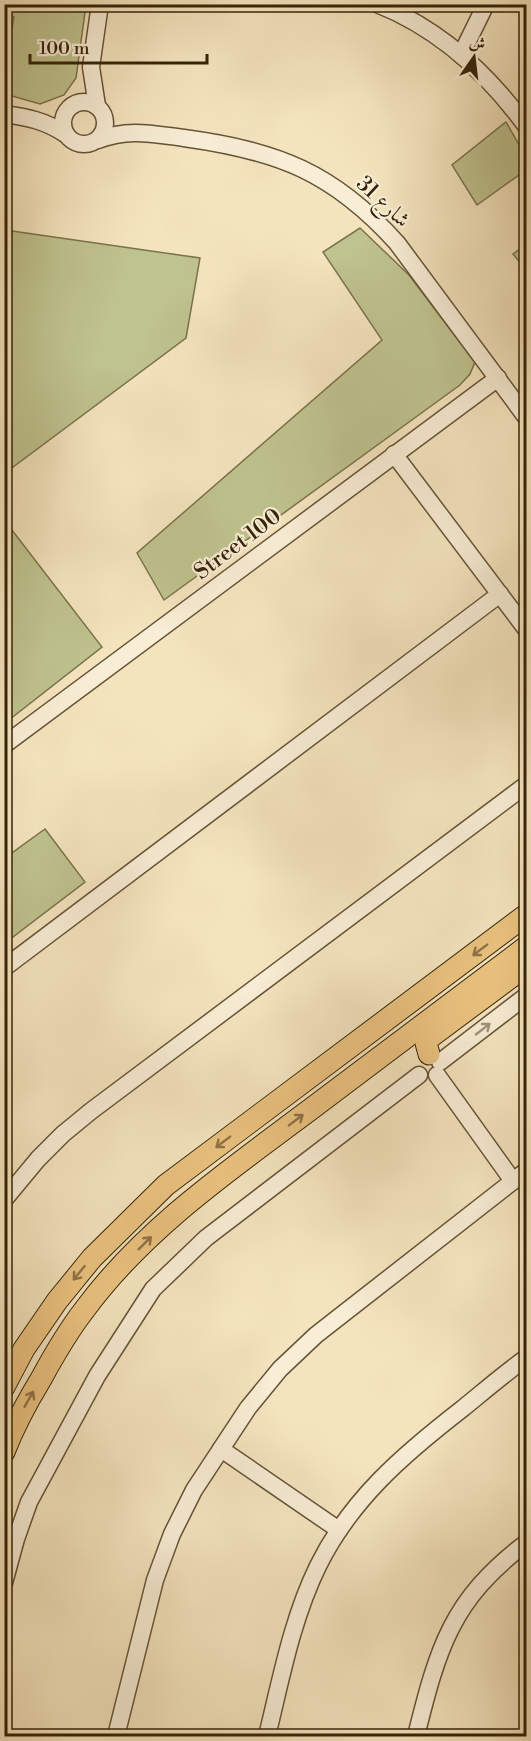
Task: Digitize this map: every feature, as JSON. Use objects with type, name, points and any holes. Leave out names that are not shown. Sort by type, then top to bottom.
[{"type":"main road","points":[[4,1387],[24,1349],[57,1300],[92,1258],[166,1185],[526,915]]},
{"type":"main road","points":[[4,1452],[26,1404],[54,1354],[85,1309],[118,1270],[155,1233],[244,1160],[526,947]]},
{"type":"main road","points":[[435,1064],[426,1043],[429,1038],[526,966]]},
{"type":"street","points":[[4,114],[46,123],[75,143],[82,144],[98,140],[105,125],[92,80],[91,67],[100,4]]},
{"type":"street","points":[[377,4],[416,24],[461,55],[510,104],[526,126]]},
{"type":"street","points":[[461,55],[486,4]]},
{"type":"street","points":[[65,134],[62,120],[91,67]]},
{"type":"street","points":[[25,117],[72,105],[90,103],[100,109]]},
{"type":"street","name":"شارع 31","points":[[100,109],[118,123],[136,131],[208,141],[282,160],[315,174],[345,193],[373,216],[397,243],[526,417]]},
{"type":"street","name":"شارع 31","points":[[98,140],[136,131]]},
{"type":"street","name":"Street 100","points":[[4,745],[498,378]]},
{"type":"street","points":[[394,454],[526,629]]},
{"type":"street","points":[[4,968],[500,594]]},
{"type":"street","points":[[4,1200],[38,1159],[91,1111],[526,785]]},
{"type":"street","points":[[435,1064],[526,996]]},
{"type":"street","points":[[4,1583],[29,1502],[97,1376],[153,1289],[206,1238],[419,1075],[417,1061],[424,1055],[435,1064],[520,1176],[316,1335],[280,1370],[248,1408],[189,1499],[172,1534],[154,1580],[116,1737]]},
{"type":"street","points":[[267,1737],[301,1605],[318,1565],[339,1530],[366,1494],[394,1464],[526,1358]]},
{"type":"street","points":[[221,1449],[339,1530]]},
{"type":"street","points":[[416,1737],[438,1656],[452,1623],[471,1594],[495,1568],[526,1543]]},
{"type":"green space","points":[[5,4],[86,5],[76,78],[64,95],[40,104],[5,94],[5,63],[14,17],[5,14]]},
{"type":"green space","points":[[506,122],[526,157],[526,170],[477,205],[452,165]]},
{"type":"green space","points":[[360,228],[409,275],[475,362],[470,374],[460,385],[164,600],[137,553],[382,340],[323,252]]},
{"type":"green space","points":[[5,230],[200,258],[186,338],[5,473]]},
{"type":"green space","points":[[526,244],[526,270],[513,254]]},
{"type":"green space","points":[[5,521],[102,647],[5,723]]},
{"type":"green space","points":[[45,829],[85,882],[5,943],[5,858]]}]
